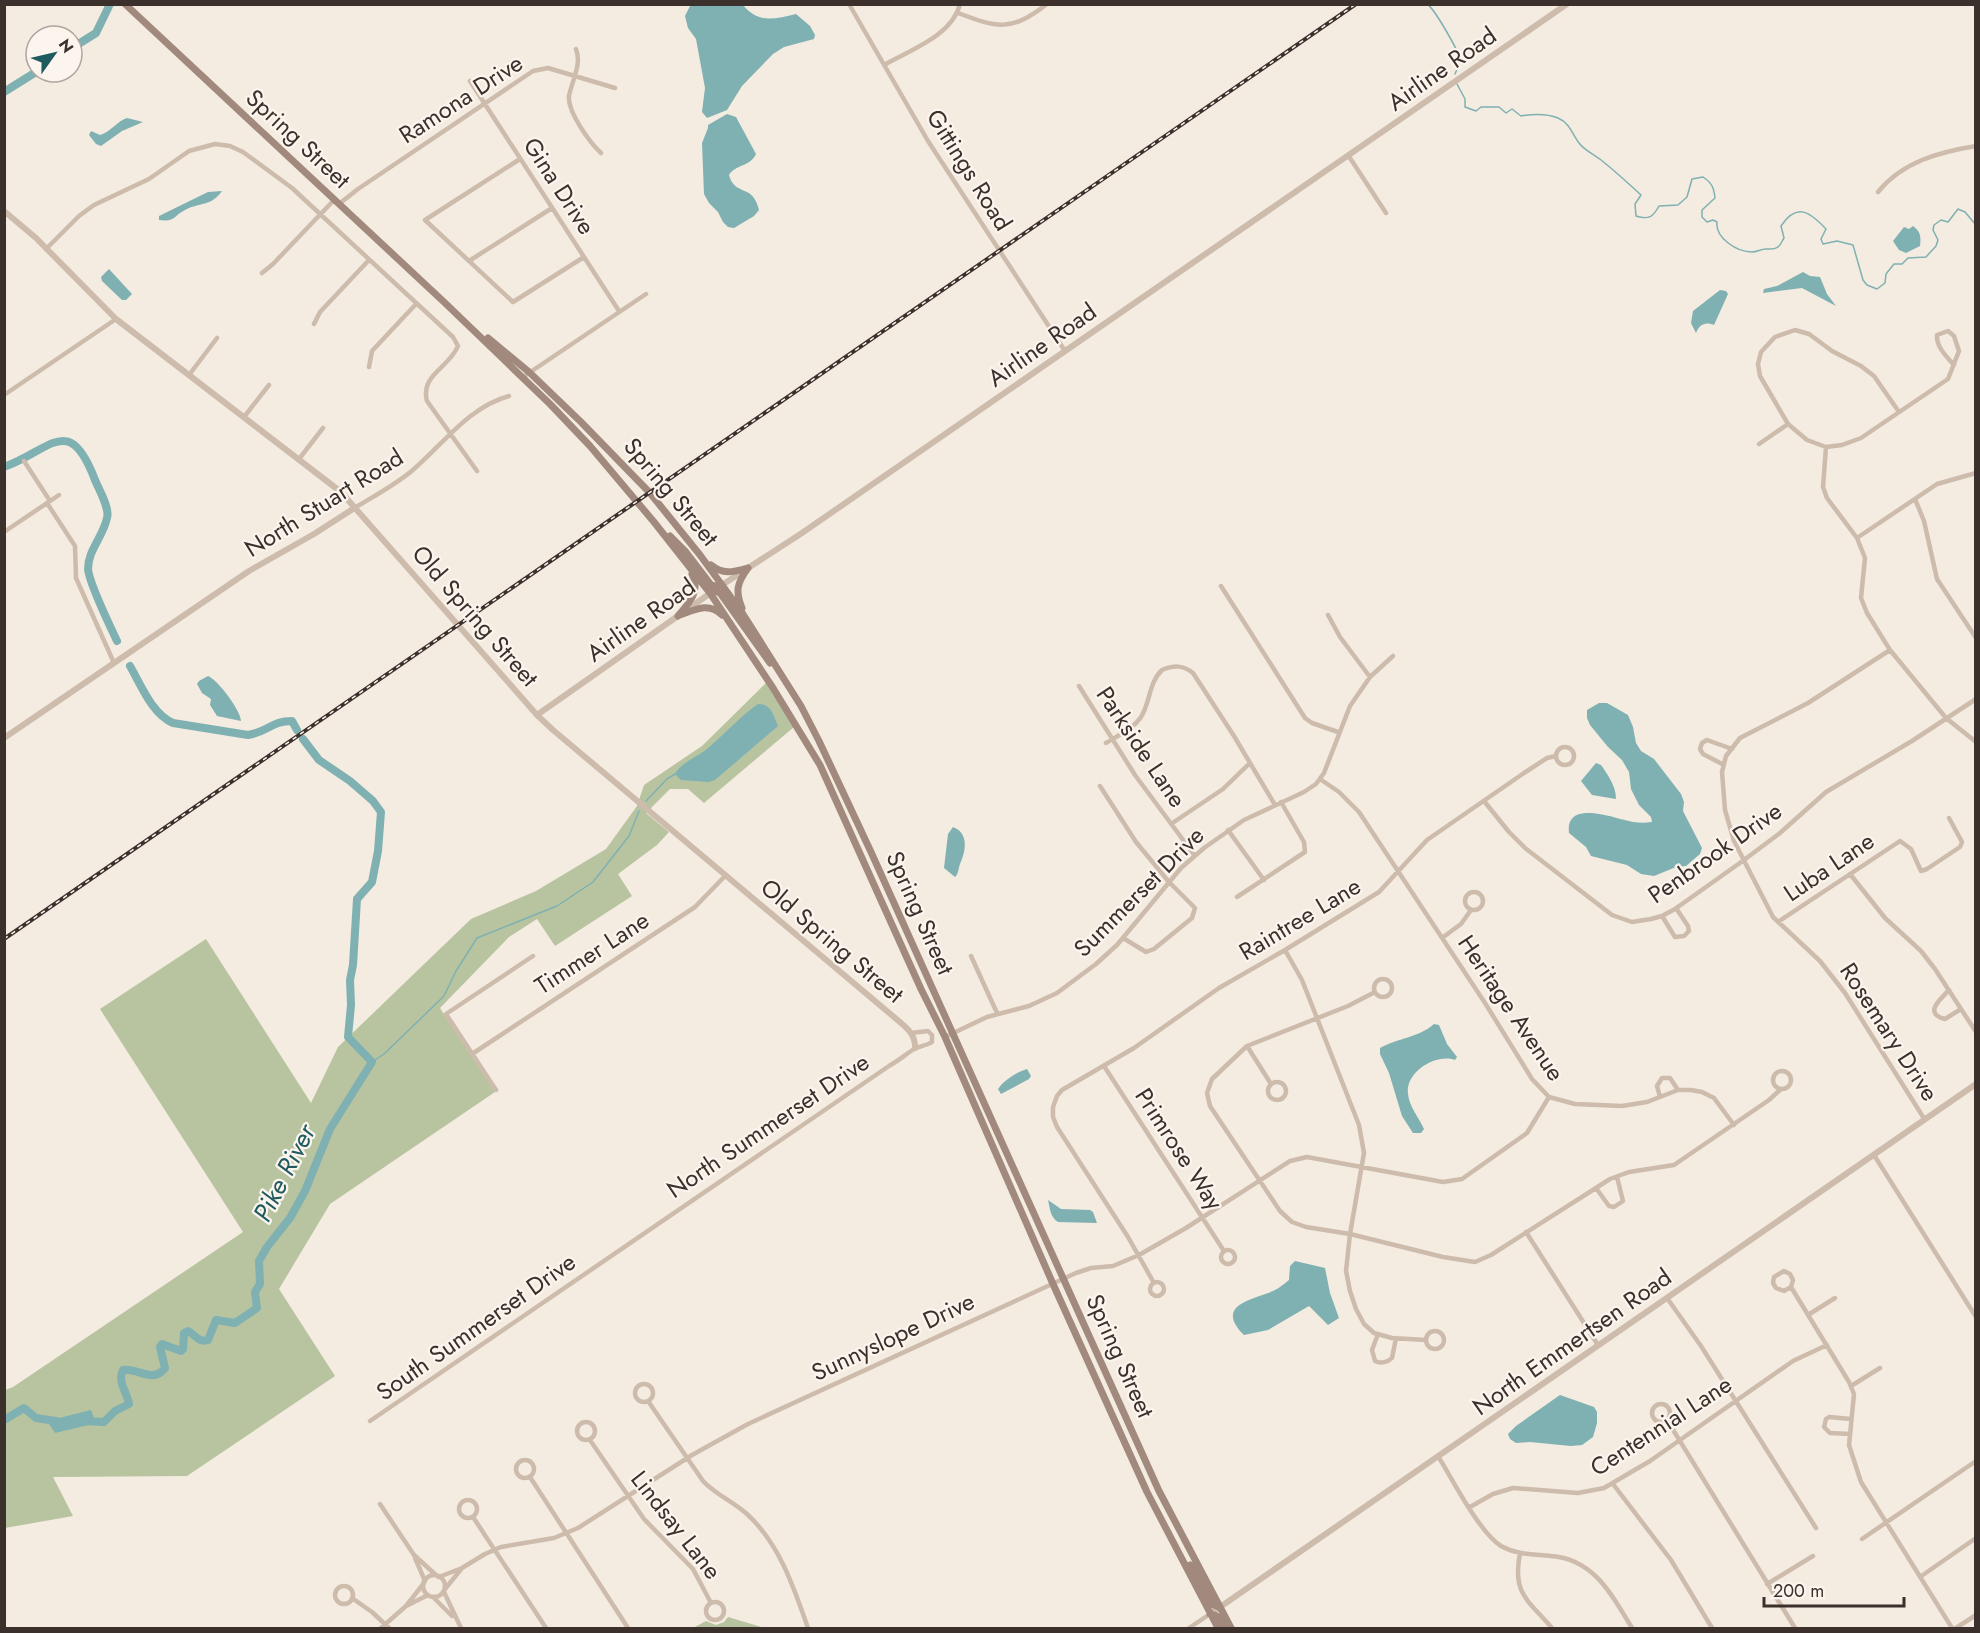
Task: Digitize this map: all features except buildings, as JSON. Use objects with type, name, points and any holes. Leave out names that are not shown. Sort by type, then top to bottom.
[{"type":"main road","name":"Spring Street","points":[[125,4],[444,302],[632,473],[703,559],[749,624],[790,688],[837,778],[1135,1438],[1192,1557],[1231,1629]]},
{"type":"main road","name":"Spring Street","points":[[526,375],[683,557],[729,621],[820,765],[921,989],[945,1036],[1147,1492],[1218,1629]]},
{"type":"main road","points":[[654,522],[679,544],[711,585],[722,585]]},
{"type":"main road","points":[[678,616],[696,590],[696,580],[683,557]]},
{"type":"main road","points":[[703,559],[722,572],[748,568]]},
{"type":"main road","points":[[748,568],[736,589],[749,624]]},
{"type":"main road","points":[[710,593],[715,591],[720,593],[790,688]]},
{"type":"main road","points":[[678,616],[709,607],[729,621]]},
{"type":"main road","points":[[1083,1351],[1095,1346]]},
{"type":"main road","points":[[1125,1442],[1135,1438]]},
{"type":"main road","points":[[1184,1562],[1192,1557]]},
{"type":"main road","points":[[1184,1562],[1190,1565],[1211,1604],[1220,1607]]},
{"type":"main road","points":[[1210,1614],[1216,1615],[1226,1629]]},
{"type":"street","name":"Gittings Road","points":[[849,4],[928,141],[1065,351]]},
{"type":"street","points":[[884,65],[944,31],[958,13],[960,4]]},
{"type":"street","points":[[958,13],[992,25],[1005,26],[1019,22],[1047,4]]},
{"type":"street","name":"Airline Road","points":[[537,715],[710,593],[1567,4]]},
{"type":"street","points":[[576,49],[580,58],[569,94],[569,105],[595,148],[601,153]]},
{"type":"street","name":"Ramona Drive","points":[[262,273],[320,214],[336,202],[529,73],[548,68],[615,88]]},
{"type":"street","name":"Gina Drive","points":[[470,81],[619,311]]},
{"type":"street","points":[[46,249],[79,216],[94,205],[149,178],[189,151],[215,144],[231,146],[243,152],[292,188],[453,337],[458,346],[455,354],[426,384],[425,392],[427,400],[477,471]]},
{"type":"street","points":[[1878,192],[1898,173],[1917,162],[1941,152],[1976,146]]},
{"type":"street","points":[[1348,155],[1386,213]]},
{"type":"street","points":[[520,159],[425,220],[513,302],[584,257]]},
{"type":"street","points":[[469,261],[552,208]]},
{"type":"street","name":"Old Spring Street","points":[[4,211],[116,319],[341,492],[537,715],[911,1033],[916,1040],[915,1048]]},
{"type":"street","points":[[314,324],[320,312],[369,260]]},
{"type":"street","points":[[526,375],[646,294]]},
{"type":"street","points":[[369,367],[372,351],[417,304]]},
{"type":"street","points":[[4,395],[116,319]]},
{"type":"street","points":[[1899,412],[1874,376],[1809,334],[1795,330],[1775,337],[1761,352],[1758,364],[1760,376],[1788,424],[1807,440],[1826,447],[1842,445],[1861,438],[1948,379],[1954,365],[1959,351],[1954,336],[1948,332],[1937,335],[1940,348],[1954,365]]},
{"type":"street","points":[[189,375],[217,338]]},
{"type":"street","points":[[244,417],[269,385]]},
{"type":"street","name":"North Stuart Road","points":[[4,738],[249,571],[314,534],[412,470],[451,433],[488,404],[509,396]]},
{"type":"street","points":[[1759,444],[1788,424]]},
{"type":"street","points":[[299,459],[323,428]]},
{"type":"street","points":[[1826,447],[1823,487],[1827,498],[1857,538],[1865,558],[1861,598],[1867,613],[1890,650],[1946,718],[1976,742]]},
{"type":"street","points":[[24,461],[75,546],[76,578],[114,663]]},
{"type":"street","points":[[1857,538],[1937,484],[1976,473]]},
{"type":"street","points":[[4,532],[59,495]]},
{"type":"street","points":[[1915,499],[1924,521],[1937,579],[1976,638]]},
{"type":"street","points":[[1221,586],[1305,718],[1311,723],[1338,732]]},
{"type":"street","points":[[1328,615],[1340,637],[1370,677]]},
{"type":"street","name":"Rosemary Drive","points":[[1890,650],[1794,710],[1740,738],[1726,756],[1722,771],[1725,810],[1734,841],[1760,893],[1778,922],[1820,961],[1845,993],[1925,1120]]},
{"type":"street","points":[[1320,779],[1350,706],[1370,677],[1393,656]]},
{"type":"street","points":[[1106,743],[1134,725],[1141,717],[1157,674],[1167,668],[1179,666],[1193,673],[1275,805]]},
{"type":"street","name":"Parkside Lane","points":[[1079,686],[1112,740],[1195,856]]},
{"type":"street","name":"Penbrook Drive","points":[[1484,801],[1525,848],[1612,915],[1632,922],[1662,916],[1780,833],[1826,792],[1912,741],[1976,699]]},
{"type":"street","points":[[1724,765],[1703,754],[1700,749],[1702,743],[1707,740],[1732,749]]},
{"type":"street","points":[[1565,746],[1573,750],[1575,756],[1567,765],[1558,762],[1556,756],[1557,750],[1565,746]]},
{"type":"street","name":"Raintree Lane","points":[[1139,1255],[1057,1127],[1053,1117],[1054,1102],[1062,1090],[1134,1048],[1219,988],[1286,950],[1379,892],[1427,840],[1547,758],[1556,756]]},
{"type":"street","points":[[1171,824],[1223,789],[1250,763]]},
{"type":"street","name":"Summerset Drive","points":[[945,1036],[997,1013],[1029,1006],[1057,993],[1107,955],[1169,882],[1195,856],[1228,830],[1304,792],[1320,779]]},
{"type":"street","name":"Heritage Avenue","points":[[1320,779],[1344,796],[1359,812],[1532,1079],[1549,1097],[1575,1104],[1622,1106],[1678,1090]]},
{"type":"street","points":[[1100,786],[1136,842],[1169,882],[1195,908],[1194,914],[1154,949],[1146,952],[1123,938]]},
{"type":"street","points":[[1237,897],[1305,852],[1304,842],[1281,802]]},
{"type":"street","name":"Luba Lane","points":[[1778,922],[1900,841],[1911,849],[1921,871],[1927,869],[1960,847],[1962,842],[1949,818]]},
{"type":"street","points":[[1228,830],[1263,880]]},
{"type":"street","points":[[1850,874],[1885,918],[1921,951],[1976,1032]]},
{"type":"street","name":"Timmer Lane","points":[[472,1054],[695,907],[725,876]]},
{"type":"street","points":[[1477,892],[1483,898],[1484,904],[1478,910],[1471,910],[1466,906],[1466,897],[1470,893],[1477,892]]},
{"type":"street","points":[[1662,916],[1675,937],[1681,938],[1689,931],[1676,908]]},
{"type":"street","points":[[1442,938],[1461,924],[1471,910]]},
{"type":"street","points":[[1286,950],[1302,980],[1359,1125],[1364,1153],[1346,1271],[1356,1309],[1364,1324],[1374,1333],[1396,1338],[1426,1340]]},
{"type":"street","points":[[496,1090],[446,1014],[533,956]]},
{"type":"street","points":[[971,956],[997,1013]]},
{"type":"street","points":[[1384,979],[1392,984],[1393,990],[1388,997],[1379,996],[1375,992],[1374,986],[1378,980],[1384,979]]},
{"type":"street","points":[[1949,990],[1936,1000],[1935,1013],[1945,1019],[1961,1009]]},
{"type":"street","points":[[1375,992],[1247,1046],[1214,1076],[1207,1089],[1210,1106],[1280,1211],[1292,1222],[1306,1227],[1350,1233],[1443,1257],[1475,1262],[1491,1255],[1617,1177],[1629,1172],[1674,1165],[1769,1100],[1780,1089],[1789,1088],[1792,1083],[1791,1077],[1785,1071],[1776,1074],[1773,1080],[1775,1086],[1780,1089]]},
{"type":"street","name":"North Summerset Drive","points":[[602,1262],[908,1055],[915,1048],[932,1042],[932,1035],[928,1031],[911,1033]]},
{"type":"street","points":[[1247,1046],[1271,1084]]},
{"type":"street","name":"Primrose Way","points":[[1104,1066],[1224,1251]]},
{"type":"street","points":[[1660,1097],[1657,1086],[1662,1078],[1670,1078],[1678,1090],[1702,1092],[1714,1098],[1734,1125]]},
{"type":"street","points":[[1279,1082],[1284,1086],[1286,1091],[1282,1099],[1276,1101],[1268,1096],[1267,1089],[1271,1084],[1279,1082]]},
{"type":"street","name":"North Emmertsen Road","points":[[1190,1629],[1976,1084]]},
{"type":"street","points":[[1362,1166],[1443,1182],[1462,1179],[1527,1133],[1549,1097]]},
{"type":"street","points":[[1874,1155],[1976,1317]]},
{"type":"street","name":"Sunnyslope Drive","points":[[462,1568],[494,1549],[567,1534],[686,1459],[748,1424],[1053,1284],[1091,1268],[1123,1263],[1202,1218],[1285,1164],[1302,1157],[1362,1166]]},
{"type":"street","points":[[1596,1188],[1609,1206],[1614,1208],[1618,1206],[1623,1200],[1617,1177]]},
{"type":"street","points":[[1526,1232],[1598,1345]]},
{"type":"street","points":[[1139,1255],[1154,1283]]},
{"type":"street","name":"South Summerset Drive","points":[[370,1421],[602,1262]]},
{"type":"street","points":[[1791,1287],[1784,1291],[1776,1288],[1773,1283],[1774,1277],[1778,1273],[1788,1272],[1793,1280],[1791,1287],[1854,1394],[1849,1445],[1861,1482],[1954,1629],[1976,1615]]},
{"type":"street","points":[[1667,1298],[1701,1346],[1816,1528]]},
{"type":"street","points":[[1808,1315],[1835,1298]]},
{"type":"street","points":[[1435,1330],[1441,1332],[1445,1340],[1437,1349],[1430,1348],[1426,1340],[1428,1334],[1435,1330]]},
{"type":"street","points":[[1378,1334],[1372,1350],[1378,1362],[1387,1362],[1392,1358],[1396,1338]]},
{"type":"street","name":"Centennial Lane","points":[[1470,1507],[1493,1494],[1513,1488],[1583,1493],[1613,1484],[1793,1361],[1827,1345]]},
{"type":"street","points":[[1851,1386],[1880,1368]]},
{"type":"street","points":[[640,1384],[646,1384],[651,1388],[653,1394],[648,1401],[639,1401],[635,1397],[634,1391],[640,1384]]},
{"type":"street","points":[[648,1401],[686,1459],[710,1488],[747,1514],[762,1532],[789,1575],[808,1629]]},
{"type":"street","points":[[1663,1404],[1668,1407],[1670,1414],[1666,1420],[1659,1422],[1654,1419],[1652,1411],[1655,1406],[1663,1404]]},
{"type":"street","points":[[1850,1434],[1830,1433],[1825,1423],[1829,1417],[1851,1419]]},
{"type":"street","points":[[1666,1420],[1795,1629]]},
{"type":"street","name":"Lindsay Lane","points":[[582,1422],[589,1422],[594,1426],[595,1432],[590,1440],[584,1441],[577,1435],[577,1429],[582,1422]]},
{"type":"street","name":"Lindsay Lane","points":[[590,1440],[651,1528],[693,1569],[711,1603]]},
{"type":"street","points":[[1438,1456],[1493,1540],[1520,1553],[1562,1557],[1586,1567],[1604,1584],[1632,1629]]},
{"type":"street","points":[[522,1460],[531,1462],[535,1467],[530,1478],[524,1479],[517,1473],[516,1467],[522,1460]]},
{"type":"street","points":[[1862,1539],[1976,1461]]},
{"type":"street","points":[[530,1478],[628,1629]]},
{"type":"street","points":[[1613,1484],[1671,1560],[1712,1629]]},
{"type":"street","points":[[468,1500],[476,1504],[478,1509],[473,1517],[467,1519],[462,1516],[459,1510],[462,1502],[468,1500]]},
{"type":"street","points":[[380,1504],[414,1555],[424,1582],[424,1589],[456,1620]]},
{"type":"street","points":[[473,1517],[546,1629]]},
{"type":"street","points":[[1920,1576],[1976,1538]]},
{"type":"street","points":[[1520,1553],[1517,1574],[1521,1590],[1552,1629]]},
{"type":"street","points":[[414,1555],[444,1581],[444,1591],[461,1629]]},
{"type":"street","points":[[1767,1584],[1813,1556]]},
{"type":"street","points":[[381,1629],[406,1605],[428,1577],[462,1568]]},
{"type":"street","points":[[406,1605],[430,1596],[439,1596],[462,1568]]},
{"type":"street","points":[[347,1586],[353,1592],[352,1598],[345,1604],[339,1603],[334,1592],[338,1587],[347,1586]]},
{"type":"street","points":[[352,1598],[385,1623],[389,1629]]},
{"type":"street","name":"Lindsay Lane","points":[[717,1602],[723,1606],[724,1615],[720,1620],[711,1620],[706,1616],[706,1610],[711,1603],[717,1602]]},
{"type":"green space","points":[[766,683],[794,727],[704,803],[688,789],[670,789],[646,813],[669,832],[657,845],[618,874],[632,896],[555,946],[537,919],[509,937],[440,1008],[495,1092],[330,1204],[279,1289],[335,1376],[187,1476],[53,1477],[73,1516],[5,1528],[5,1390],[13,1387],[243,1232],[100,1009],[206,939],[311,1103],[338,1047],[471,919],[536,891],[606,849],[637,806],[644,785],[702,746]]},
{"type":"green space","points":[[728,1617],[765,1628],[693,1628],[706,1621],[716,1625],[724,1622]]},
{"type":"water","points":[[691,4],[743,5],[761,18],[796,14],[810,26],[815,35],[814,39],[784,47],[773,54],[742,86],[727,110],[707,118],[702,112],[705,88],[696,39],[688,28],[685,16]]},
{"type":"water","points":[[727,114],[736,117],[756,154],[750,161],[729,175],[735,186],[753,196],[759,210],[754,216],[734,228],[728,227],[723,222],[704,194],[702,143],[708,125]]},
{"type":"water","points":[[127,118],[143,122],[122,131],[101,146],[96,144],[89,135],[91,131],[100,135],[104,134]]},
{"type":"water","points":[[222,191],[214,200],[181,212],[172,219],[159,220],[159,216],[208,192]]},
{"type":"water","points":[[1913,226],[1920,235],[1920,246],[1906,253],[1899,250],[1893,241],[1904,227],[1909,229]]},
{"type":"water","points":[[109,269],[132,294],[126,300],[122,300],[102,281],[101,277]]},
{"type":"water","points":[[1803,272],[1810,276],[1820,277],[1827,294],[1836,306],[1802,288],[1763,293],[1764,289],[1777,286]]},
{"type":"water","points":[[1720,290],[1728,294],[1714,325],[1703,324],[1696,333],[1691,323],[1693,311]]},
{"type":"water","points":[[208,676],[228,696],[241,721],[217,716],[210,705],[211,699],[202,693],[197,684]]},
{"type":"water","points":[[1599,703],[1607,703],[1628,715],[1636,743],[1641,751],[1654,759],[1681,794],[1684,802],[1683,811],[1702,848],[1700,854],[1686,866],[1676,867],[1654,876],[1641,874],[1627,865],[1591,856],[1586,847],[1569,833],[1570,822],[1575,816],[1583,813],[1635,822],[1652,822],[1651,817],[1639,805],[1631,789],[1629,772],[1622,760],[1590,725],[1587,710]]},
{"type":"water","points":[[758,704],[769,708],[778,726],[715,780],[709,782],[681,780],[675,774],[681,766],[708,748]]},
{"type":"water","points":[[1596,763],[1601,765],[1609,777],[1616,799],[1592,795],[1581,781]]},
{"type":"water","points":[[953,827],[962,833],[965,843],[964,854],[955,877],[944,868],[948,834]]},
{"type":"water","points":[[1434,1024],[1439,1025],[1447,1044],[1457,1057],[1455,1060],[1439,1059],[1431,1062],[1423,1066],[1411,1078],[1408,1086],[1409,1098],[1424,1129],[1421,1133],[1413,1133],[1402,1116],[1389,1073],[1380,1054],[1380,1048],[1415,1035]]},
{"type":"water","points":[[1027,1069],[1031,1076],[1029,1079],[1001,1094],[998,1089],[1004,1082]]},
{"type":"water","points":[[1048,1200],[1061,1209],[1090,1210],[1097,1223],[1058,1222],[1052,1215]]},
{"type":"water","points":[[1295,1261],[1325,1268],[1330,1293],[1339,1318],[1328,1325],[1309,1306],[1268,1330],[1244,1335],[1236,1325],[1233,1317],[1234,1310],[1247,1301],[1275,1290],[1289,1280],[1290,1266]]},
{"type":"water","points":[[1560,1395],[1594,1407],[1597,1412],[1597,1423],[1593,1437],[1582,1445],[1571,1446],[1516,1443],[1510,1439],[1508,1434],[1516,1426]]},
{"type":"water","points":[[91,1410],[95,1421],[93,1424],[55,1433],[47,1421]]},
{"type":"waterway","name":"Pike River","points":[[84,40],[96,33],[110,4]]},
{"type":"waterway","points":[[1427,4],[1451,39],[1461,60],[1455,74]]},
{"type":"waterway","name":"Pike River","points":[[4,92],[24,80]]},
{"type":"waterway","points":[[1457,84],[1465,99],[1465,107],[1476,111],[1481,107],[1499,107],[1506,113],[1512,109],[1521,116],[1545,115],[1562,120],[1581,146],[1606,164],[1641,195],[1635,204],[1636,216],[1644,218],[1653,215],[1659,206],[1678,205],[1687,197],[1692,179],[1703,177],[1712,186],[1715,198],[1702,210],[1702,217],[1707,222],[1713,220],[1717,222],[1717,228],[1723,239],[1734,247],[1752,252],[1776,248],[1784,238],[1781,226],[1793,214],[1804,212],[1826,229],[1821,239],[1823,244],[1837,241],[1853,245],[1863,280],[1867,285],[1877,289],[1885,283],[1886,274],[1894,264],[1902,264],[1908,258],[1926,257],[1936,246],[1938,240],[1933,230],[1934,225],[1941,220],[1948,222],[1958,209],[1965,212],[1976,225]]},
{"type":"waterway","name":"Pike River","points":[[4,467],[46,446],[67,441],[76,447],[86,459],[104,499],[108,514],[90,556],[89,575],[117,641]]},
{"type":"waterway","name":"Pike River","points":[[130,666],[153,706],[173,723],[248,735],[285,721],[292,721],[297,730]]},
{"type":"waterway","name":"Pike River","points":[[84,1421],[104,1422],[115,1411],[129,1404],[121,1379],[123,1370],[151,1375],[160,1373],[165,1368],[160,1347],[162,1344],[181,1351],[184,1333],[188,1331],[199,1340],[208,1340],[216,1320],[235,1323],[257,1308],[255,1292],[260,1284],[259,1261],[290,1218],[305,1191],[330,1129],[372,1062],[348,1037],[351,1005],[350,980],[357,899],[372,882],[378,851],[381,812],[373,801],[350,781],[319,760],[303,739]]},
{"type":"waterway","points":[[646,801],[675,774]]},
{"type":"waterway","points":[[372,1062],[384,1054],[444,996],[456,971],[477,938],[557,906],[593,882],[629,836],[639,811]]},
{"type":"waterway","name":"Pike River","points":[[4,1420],[24,1408],[36,1418],[56,1421]]},
{"type":"railway","points":[[4,939],[1356,4]]}]
